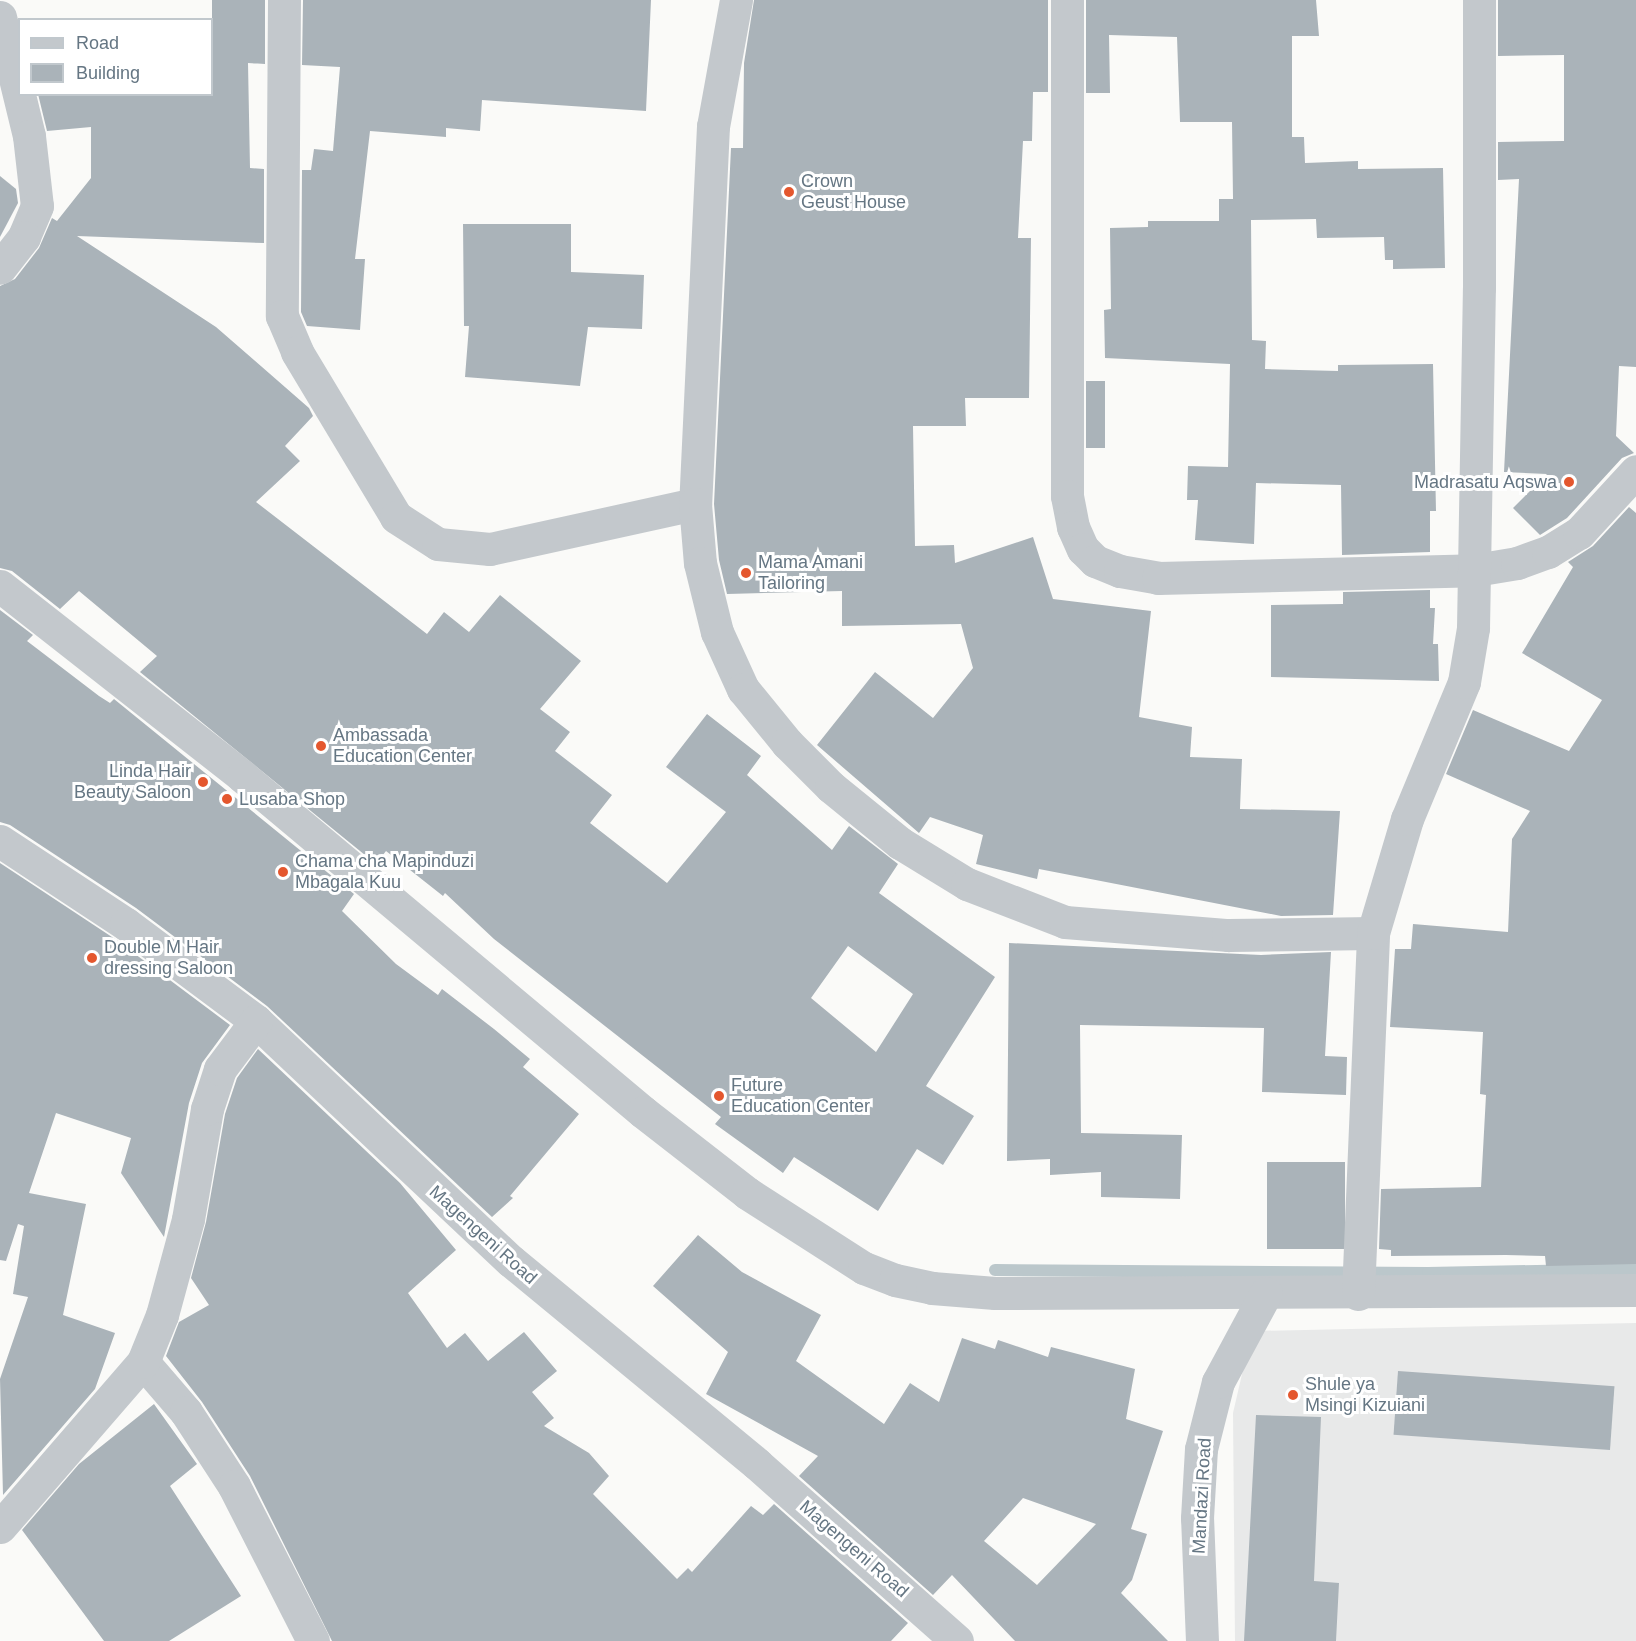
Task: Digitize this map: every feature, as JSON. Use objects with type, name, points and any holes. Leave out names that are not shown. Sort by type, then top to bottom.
[{"type":"street","points":[[284,0],[282,316],[297,352],[396,517],[438,544],[490,549],[695,504]]},
{"type":"street","points":[[736,0],[713,126],[695,504],[700,563],[717,632],[743,689],[787,743],[831,787],[900,843],[967,884],[1065,922],[1228,935],[1373,933]]},
{"type":"street","points":[[1067,0],[1067,496],[1073,526],[1083,549],[1095,561],[1120,571],[1158,578],[1474,570],[1516,563],[1548,552],[1579,533],[1636,471]]},
{"type":"street","points":[[1358,1294],[1373,933],[1407,819],[1464,682],[1473,628],[1479,0]]},
{"type":"street","points":[[0,17],[18,91]]},
{"type":"street","points":[[0,268],[24,237],[37,206],[29,136],[19,96]]},
{"type":"street","points":[[0,586],[242,776],[643,1112],[747,1193],[864,1268],[895,1280],[932,1288],[995,1293],[1358,1294],[1636,1290]]},
{"type":"street","name":"Magengeni Road","points":[[0,841],[126,924],[256,1021],[511,1261],[757,1464],[957,1641]]},
{"type":"street","points":[[0,1527],[143,1362],[162,1315],[188,1220],[207,1109],[220,1070],[256,1021]]},
{"type":"street","name":"Mandazi Road","points":[[1202,1641],[1197,1518],[1201,1449],[1218,1382],[1266,1293]]},
{"type":"street","points":[[143,1362],[186,1412],[234,1486],[313,1641]]},
{"type":"shaded area","points":[[1636,1323],[1636,1641],[1235,1641],[1233,1413],[1252,1331]]},
{"type":"building","points":[[212,0],[265,0],[265,64],[248,63],[250,168],[264,169],[264,243],[77,236],[216,327],[309,408],[313,416],[285,446],[300,461],[256,502],[427,634],[444,612],[469,632],[500,595],[581,661],[540,709],[570,732],[555,751],[612,795],[590,823],[667,883],[726,812],[666,767],[707,714],[761,756],[747,775],[832,850],[849,826],[898,864],[879,893],[995,977],[926,1086],[974,1116],[943,1165],[917,1149],[878,1211],[794,1157],[783,1173],[715,1124],[721,1117],[494,939],[445,893],[443,896],[386,851],[376,864],[140,672],[157,656],[79,591],[60,609],[12,571],[0,568],[0,286],[15,279],[39,248],[52,218],[57,221],[91,178],[91,127],[47,131],[38,96],[213,96]],"holes":[[[848,946],[913,994],[876,1052],[811,998]]]},
{"type":"building","points":[[303,0],[651,0],[646,111],[482,100],[480,131],[446,128],[446,137],[370,131],[355,259],[365,259],[360,330],[307,326],[301,312],[302,170],[311,170],[314,149],[333,151],[340,67],[302,65]]},
{"type":"building","points":[[754,0],[1048,0],[1048,92],[1033,92],[1032,141],[1023,141],[1018,238],[1031,238],[1029,398],[965,398],[966,426],[913,426],[915,546],[954,545],[955,563],[1033,537],[1053,599],[1151,611],[1139,717],[1192,727],[1190,757],[1242,759],[1240,809],[1340,811],[1333,915],[1281,916],[1039,869],[1037,879],[976,864],[983,835],[930,817],[919,833],[817,745],[875,672],[933,718],[973,668],[961,624],[842,626],[842,591],[727,594],[719,560],[714,504],[731,148],[743,148],[744,63]]},
{"type":"building","points":[[1086,0],[1316,0],[1319,36],[1292,36],[1292,137],[1304,137],[1305,163],[1358,161],[1358,169],[1443,168],[1445,268],[1393,269],[1393,260],[1385,260],[1384,237],[1317,238],[1316,219],[1251,220],[1252,340],[1266,341],[1265,369],[1338,371],[1338,365],[1433,364],[1436,511],[1430,511],[1430,552],[1342,555],[1341,485],[1256,483],[1254,544],[1195,540],[1198,500],[1187,500],[1188,466],[1228,467],[1230,364],[1105,358],[1104,310],[1111,309],[1110,228],[1148,227],[1148,221],[1219,221],[1219,199],[1233,199],[1232,122],[1180,122],[1177,37],[1109,35],[1110,93],[1086,93]]},
{"type":"building","points":[[1498,0],[1636,0],[1636,367],[1619,366],[1616,436],[1634,453],[1622,458],[1567,518],[1540,535],[1513,508],[1547,474],[1504,472],[1519,179],[1498,180],[1498,142],[1564,141],[1564,55],[1498,56]]},
{"type":"building","points":[[0,176],[16,189],[18,203],[0,237]]},
{"type":"building","points":[[463,224],[571,224],[571,272],[644,275],[642,329],[588,327],[580,386],[465,377],[469,326],[464,326]]},
{"type":"building","points":[[1086,381],[1105,381],[1105,448],[1086,448]]},
{"type":"building","points":[[1629,507],[1636,513],[1636,1264],[1546,1266],[1545,1256],[1391,1256],[1391,1250],[1379,1249],[1381,1189],[1481,1187],[1486,1095],[1480,1094],[1483,1032],[1390,1027],[1395,949],[1411,949],[1413,924],[1508,932],[1512,839],[1530,811],[1446,774],[1473,710],[1569,751],[1602,700],[1522,653],[1573,567],[1568,562],[1593,546]]},
{"type":"building","points":[[1430,590],[1430,608],[1435,608],[1433,644],[1438,644],[1439,681],[1271,677],[1271,605],[1343,604],[1343,592]]},
{"type":"building","points":[[0,610],[33,635],[27,641],[99,696],[110,703],[114,699],[354,894],[342,911],[396,964],[438,995],[442,989],[494,1029],[530,1059],[523,1067],[579,1114],[510,1196],[513,1198],[492,1217],[267,1006],[136,908],[10,825],[0,822]]},
{"type":"building","points":[[0,863],[115,939],[230,1025],[202,1063],[189,1103],[164,1237],[121,1173],[131,1138],[56,1113],[29,1193],[86,1204],[63,1315],[115,1333],[95,1389],[3,1495],[0,1379],[28,1297],[13,1294],[24,1226],[18,1224],[6,1261],[0,1260]]},
{"type":"building","points":[[1009,943],[1261,955],[1331,952],[1325,1056],[1347,1057],[1346,1095],[1262,1092],[1264,1028],[1080,1025],[1081,1133],[1182,1135],[1180,1199],[1101,1197],[1101,1172],[1050,1175],[1050,1159],[1007,1161]]},
{"type":"building","points":[[258,1049],[400,1183],[456,1250],[408,1293],[447,1348],[465,1333],[488,1361],[524,1332],[557,1371],[532,1392],[554,1418],[544,1426],[589,1453],[609,1476],[593,1494],[677,1579],[688,1568],[692,1572],[751,1506],[763,1515],[774,1504],[908,1623],[891,1641],[332,1641],[250,1476],[202,1402],[166,1356],[179,1322],[209,1305],[191,1278],[206,1222],[225,1114],[237,1078]]},
{"type":"building","points":[[1267,1162],[1345,1162],[1345,1249],[1267,1249]]},
{"type":"building","points":[[698,1235],[742,1272],[821,1315],[796,1361],[884,1424],[910,1383],[939,1402],[962,1338],[995,1349],[998,1340],[1048,1357],[1051,1347],[1135,1369],[1126,1419],[1163,1431],[1131,1529],[1147,1534],[1132,1580],[1121,1593],[1168,1641],[1015,1641],[952,1575],[933,1595],[799,1476],[818,1456],[706,1394],[728,1352],[653,1286]],"holes":[[[1023,1498],[1096,1524],[1037,1585],[984,1541]]]},
{"type":"building","points":[[1398,1371],[1614,1386],[1610,1450],[1394,1435]]},
{"type":"building","points":[[154,1404],[197,1464],[170,1486],[241,1596],[169,1641],[104,1641],[22,1530],[79,1464]]},
{"type":"building","points":[[1256,1415],[1321,1417],[1314,1581],[1339,1583],[1336,1641],[1244,1641]]},
{"type":"waterway","points":[[995,1270],[1428,1273],[1636,1269]]},
{"type":"place","name":"Crown Geust House","points":[[789,192]]},
{"type":"place","name":"Madrasatu Aqswa","points":[[1569,482]]},
{"type":"place","name":"Mama Amani Tailoring","points":[[746,573]]},
{"type":"place","name":"Ambassada Education Center","points":[[321,746]]},
{"type":"place","name":"Linda Hair Beauty Saloon","points":[[203,782]]},
{"type":"place","name":"Lusaba Shop","points":[[227,799]]},
{"type":"place","name":"Chama cha Mapinduzi Mbagala Kuu","points":[[283,872]]},
{"type":"place","name":"Double M Hair dressing Saloon","points":[[92,958]]},
{"type":"place","name":"Future Education Center","points":[[719,1096]]},
{"type":"place","name":"Shule ya Msingi Kizuiani","points":[[1293,1395]]}]
